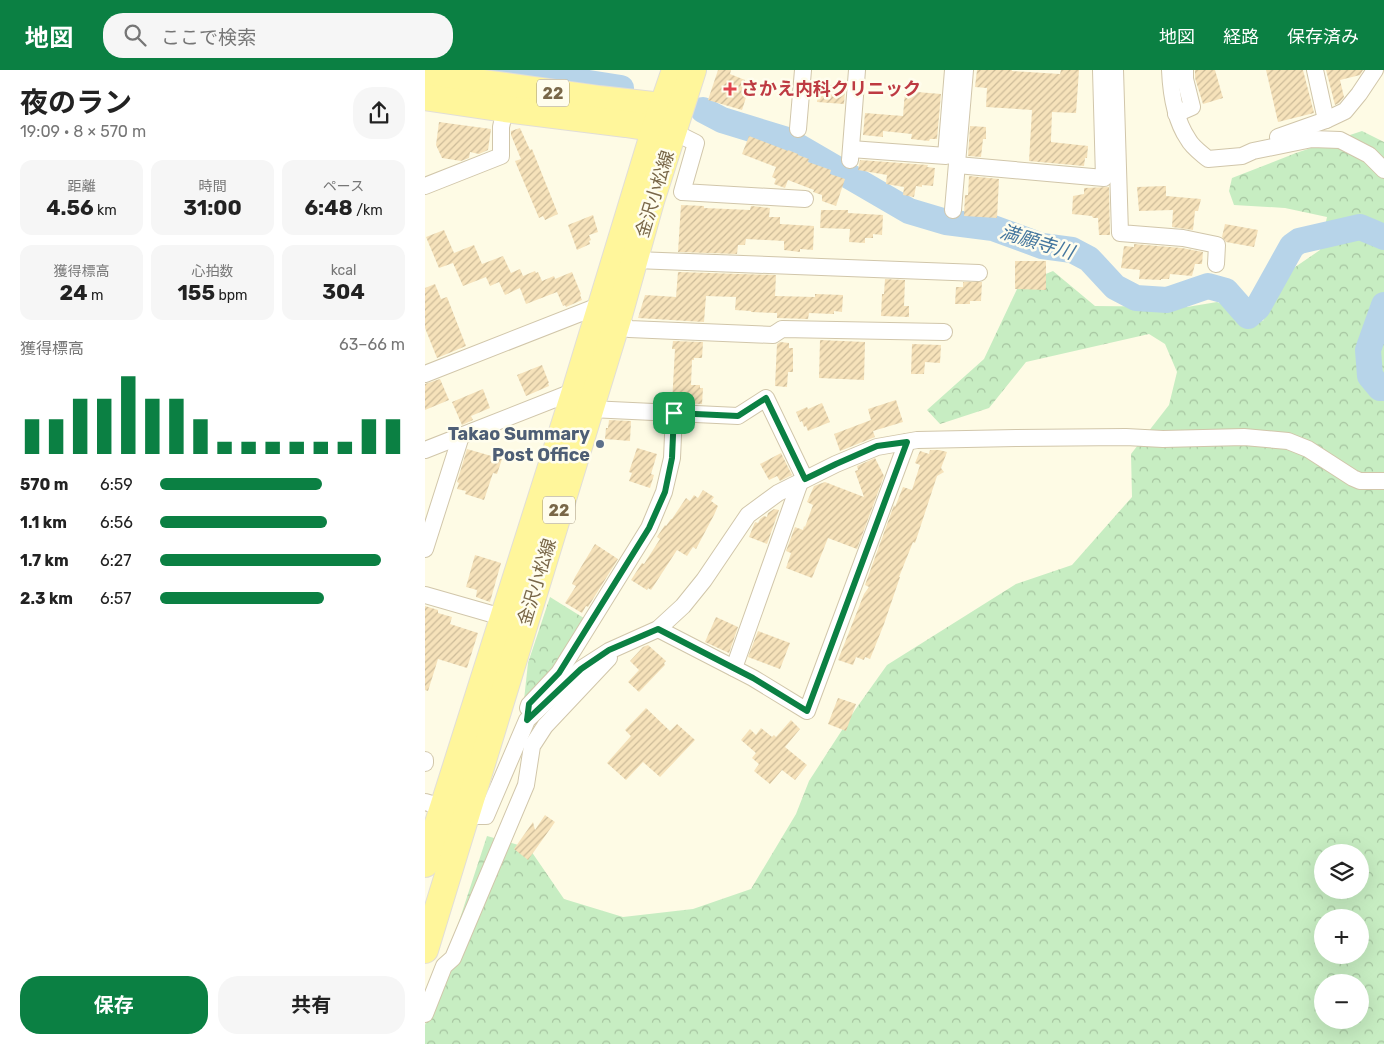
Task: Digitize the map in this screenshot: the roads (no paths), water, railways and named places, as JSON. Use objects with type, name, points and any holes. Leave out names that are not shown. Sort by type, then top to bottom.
[{"type":"main road","name":"金沢小松線","points":[[609,312],[635,260],[651,201],[668,118],[675,70]]},
{"type":"main road","name":"金沢小松線","points":[[425,864],[583,400],[609,312],[617,257],[668,118],[693,70]]},
{"type":"main road","name":"22","points":[[425,75],[599,99],[668,118]]},
{"type":"main road","name":"22","points":[[425,97],[505,109],[668,118]]},
{"type":"main road","name":"金沢小松線","points":[[425,950],[444,808],[502,617],[583,400]]},
{"type":"street","points":[[799,129],[803,70]]},
{"type":"street","points":[[857,70],[851,154],[946,156],[953,70]]},
{"type":"street","points":[[953,210],[965,70]]},
{"type":"street","points":[[957,165],[1104,178],[1101,70]]},
{"type":"street","points":[[1115,70],[1120,233],[1183,238],[1217,245],[1216,264]]},
{"type":"street","points":[[1170,70],[1176,114],[1188,140],[1208,159],[1242,156],[1253,151],[1312,139],[1340,140],[1369,154],[1384,170]]},
{"type":"street","points":[[1176,114],[1192,107],[1185,79],[1185,70]]},
{"type":"street","points":[[1315,70],[1326,120]]},
{"type":"street","points":[[1263,149],[1270,140],[1326,120],[1345,111],[1375,70]]},
{"type":"street","points":[[425,186],[501,156],[501,127],[505,109]]},
{"type":"street","points":[[668,118],[696,143],[682,192],[805,199]]},
{"type":"street","points":[[635,260],[979,273]]},
{"type":"street","points":[[425,374],[609,312],[629,329],[773,335],[782,329],[944,332]]},
{"type":"street","points":[[425,450],[461,436],[583,400],[674,413],[738,416],[766,398],[803,480],[734,668]]},
{"type":"street","points":[[444,808],[486,816],[527,720],[529,704],[559,673],[649,528],[665,492],[672,458],[674,413]]},
{"type":"street","points":[[425,549],[461,436]]},
{"type":"street","points":[[527,720],[581,669],[609,650],[658,629],[683,606],[704,580],[748,515],[778,492],[877,446],[907,442],[1016,438],[1127,437],[1163,439],[1243,437],[1288,441],[1308,449],[1360,481],[1384,481]]},
{"type":"street","points":[[658,629],[753,678],[807,711],[907,442]]},
{"type":"street","points":[[425,595],[502,617]]},
{"type":"street","points":[[425,1014],[444,966],[453,958],[526,785],[532,746],[545,726],[621,646]]},
{"type":"waterway","name":"満願寺川","points":[[504,70],[621,88]]},
{"type":"waterway","name":"満願寺川","points":[[703,110],[722,120],[787,140],[909,211],[946,222],[993,228],[1042,246],[1072,250],[1089,259],[1115,287],[1136,298],[1167,300],[1208,286],[1226,291],[1248,316],[1258,307],[1292,246],[1299,241],[1360,227],[1384,237]]},
{"type":"waterway","name":"満願寺川","points":[[1384,305],[1368,350],[1370,376],[1380,388],[1384,388]]},
{"type":"place","name":"さかえ内科クリニック","points":[[730,89]]},
{"type":"place","name":"Takao Summary Post Office","points":[[600,444]]}]
